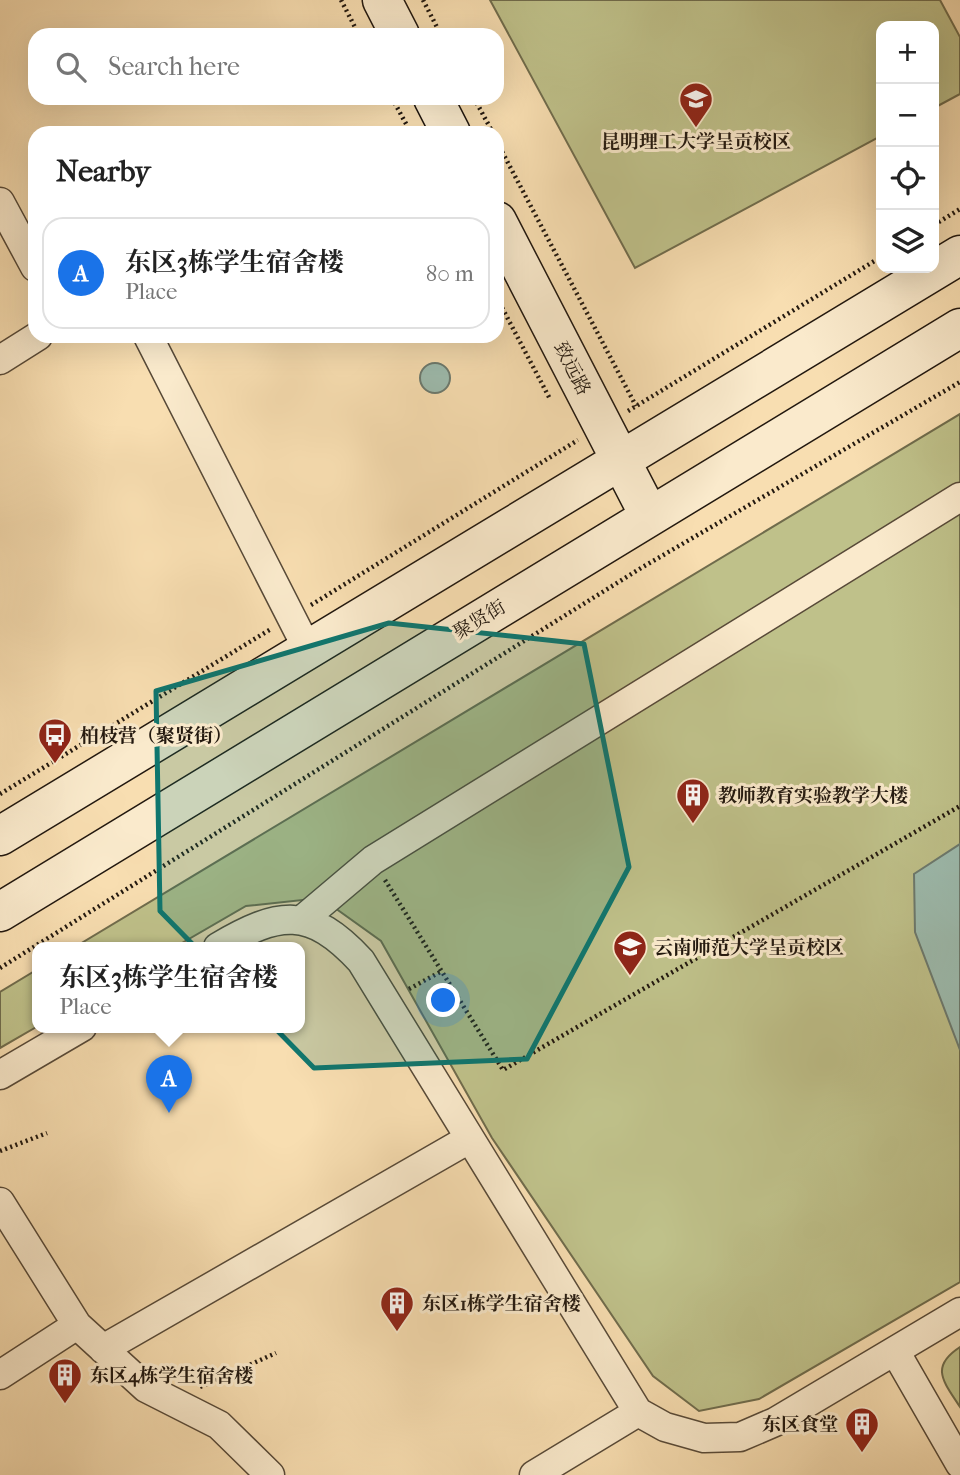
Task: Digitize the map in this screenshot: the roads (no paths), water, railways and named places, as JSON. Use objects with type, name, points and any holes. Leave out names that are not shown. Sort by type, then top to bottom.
[{"type":"main road","points":[[382,0],[396,28]]},
{"type":"main road","points":[[437,105],[447,126]]},
{"type":"main road","name":"致远路","points":[[504,234],[649,515]]},
{"type":"main road","points":[[0,836],[300,633],[621,459],[645,423],[960,255]]},
{"type":"main road","name":"聚贤街","points":[[0,912],[960,328]]},
{"type":"street","points":[[0,202],[28,254]]},
{"type":"street","points":[[0,360],[28,342]]},
{"type":"street","points":[[152,343],[300,633]]},
{"type":"street","points":[[302,920],[373,860],[960,497]]},
{"type":"street","points":[[228,942],[272,919],[302,920],[338,936],[361,961],[638,1412],[665,1427],[704,1438],[740,1437],[775,1422],[960,1312]]},
{"type":"street","points":[[0,1075],[72,1033]]},
{"type":"street","points":[[103,1349],[469,1139]]},
{"type":"street","points":[[0,1202],[76,1325],[146,1388],[219,1425],[270,1475]]},
{"type":"street","points":[[0,1375],[76,1325]]},
{"type":"street","points":[[895,1350],[960,1464]]},
{"type":"street","points":[[534,1475],[638,1412]]},
{"type":"place","name":"昆明理工大学呈贡校区","points":[[696,129]]},
{"type":"place","name":"柏枝营（聚贤街）","points":[[55,765]]},
{"type":"place","name":"教师教育实验教学大楼","points":[[693,825]]},
{"type":"place","name":"云南师范大学呈贡校区","points":[[630,977]]},
{"type":"place","name":"东区3栋学生宿舍楼","points":[[169,1113]]},
{"type":"place","name":"东区1栋学生宿舍楼","points":[[397,1333]]},
{"type":"place","name":"东区4栋学生宿舍楼","points":[[65,1405]]},
{"type":"place","name":"东区食堂","points":[[862,1454]]}]
